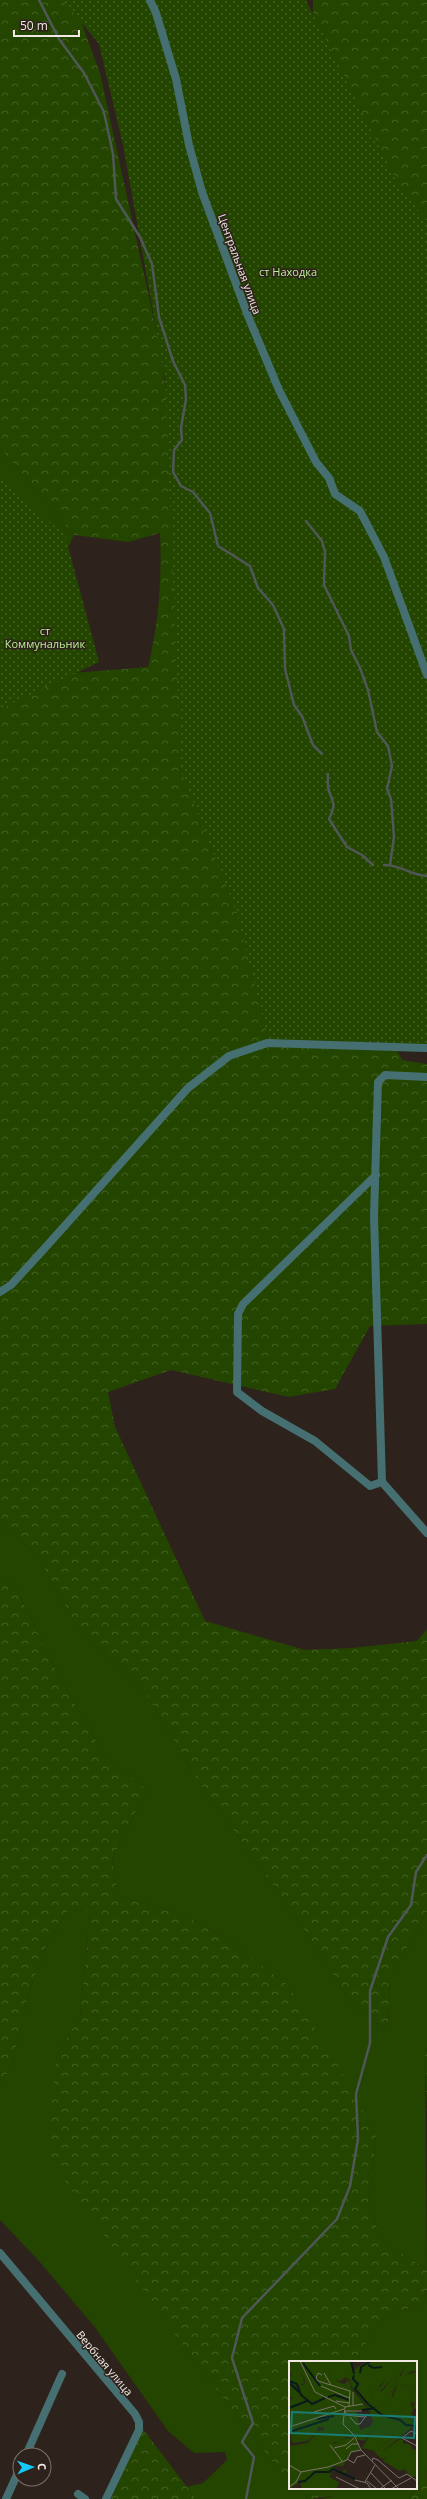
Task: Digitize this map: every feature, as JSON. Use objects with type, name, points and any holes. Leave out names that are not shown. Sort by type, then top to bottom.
[{"type":"street","name":"Центральная улица","points":[[150,0],[156,13],[176,80],[189,145],[202,192],[248,316],[279,390],[316,462],[329,478],[335,494],[360,511],[384,557],[427,674]]},
{"type":"street","points":[[0,1292],[10,1285],[44,1249],[188,1088],[229,1056],[267,1043],[427,1048]]},
{"type":"street","points":[[427,1077],[385,1075],[378,1082],[374,1216],[382,1482],[427,1533]]},
{"type":"street","points":[[376,1175],[243,1304],[238,1314],[237,1392],[262,1411],[315,1441],[370,1486],[382,1482]]},
{"type":"street","name":"Вербная улица","points":[[0,2253],[135,2414],[139,2422],[139,2430],[106,2499]]},
{"type":"street","points":[[30,2447],[62,2374]]},
{"type":"street","points":[[6,2499],[12,2486]]},
{"type":"green space","points":[[0,0],[73,0],[100,73],[161,352],[180,505],[364,988],[402,1060],[427,1064],[427,1324],[370,1326],[335,1389],[288,1397],[171,1370],[108,1392],[115,1427],[205,1621],[305,1650],[352,1648],[417,1641],[427,1629],[427,1911],[390,1979],[388,2030],[354,2007],[296,1917],[198,1781],[141,1686],[81,1633],[37,1555],[0,1523],[0,679],[148,667],[155,634],[161,567],[160,533],[128,542],[74,535],[0,448]]},
{"type":"green space","name":"ст Находка","points":[[63,0],[306,0],[400,188],[427,221],[427,1052],[270,1046],[237,913],[181,771],[165,378],[123,145],[99,44]]},
{"type":"green space","points":[[313,0],[427,0],[427,243],[313,14]]},
{"type":"green space","points":[[0,448],[74,535],[60,565],[0,568]]},
{"type":"green space","name":"ст Коммунальник","points":[[0,479],[65,535],[99,662],[0,709]]},
{"type":"green space","points":[[0,1523],[37,1555],[81,1633],[141,1686],[198,1781],[296,1917],[354,2007],[388,2030],[390,1979],[427,1911],[427,2049],[425,2054],[427,2270],[381,2239],[369,2204],[376,2135],[289,1986],[225,1937],[179,1913],[118,1896],[112,1859],[147,1790],[104,1755],[51,1661],[17,1590],[0,1576]]},
{"type":"green space","points":[[0,1576],[17,1590],[51,1661],[104,1755],[147,1790],[112,1859],[118,1896],[179,1913],[225,1937],[289,1986],[333,2057],[376,2135],[369,2204],[381,2239],[427,2270],[427,2292],[422,2304],[384,2316],[360,2353],[358,2361],[289,2361],[289,2483],[189,2354],[47,2156],[56,2057],[80,2016],[90,1912],[69,1908],[47,1944],[28,1995],[13,2062],[0,2087]]},
{"type":"green space","points":[[69,1908],[90,1912],[80,2016],[56,2057],[124,2261],[189,2354],[289,2483],[289,2489],[296,2489],[310,2499],[196,2499],[186,2487],[203,2483],[227,2460],[225,2452],[194,2453],[168,2431],[94,2326],[38,2260],[0,2220],[0,2087],[13,2062],[28,1995],[47,1944]]},
{"type":"green space","points":[[427,2049],[427,2114],[425,2054]]},
{"type":"green space","points":[[427,2292],[427,2470],[417,2485],[417,2361],[358,2361],[360,2353],[384,2316],[422,2304]]},
{"type":"green space","points":[[143,2429],[196,2499],[111,2499]]},
{"type":"green space","points":[[427,2470],[427,2499],[409,2499],[415,2489],[417,2489],[417,2486]]},
{"type":"green space","points":[[296,2489],[336,2489],[334,2496],[310,2499]]},
{"type":"green space","points":[[336,2489],[414,2489],[409,2499],[322,2499],[334,2496]]},
{"type":"waterway","points":[[39,0],[59,39],[84,73],[104,112],[113,154],[116,199],[140,237],[152,264],[159,317],[173,361],[185,385],[186,399],[181,428],[182,440],[174,450],[173,472],[181,486],[193,492],[210,513],[218,546],[250,566],[258,588],[273,605],[284,629],[285,669],[294,705],[302,716],[313,745],[322,754]]},
{"type":"waterway","points":[[306,521],[322,541],[325,552],[324,585],[349,636],[351,650],[360,668],[368,690],[377,732],[388,746],[392,766],[387,789],[391,799],[394,837],[390,865]]},
{"type":"waterway","points":[[328,774],[328,787],[334,805],[329,819],[347,847],[362,855],[373,865]]},
{"type":"waterway","points":[[384,865],[395,866],[416,874],[427,876]]},
{"type":"waterway","points":[[246,2499],[254,2457],[242,2442],[253,2423],[232,2358],[242,2318],[337,2219],[350,2186],[358,2139],[356,2094],[370,2043],[370,1991],[388,1937],[411,1905],[416,1872],[427,1855]]}]
